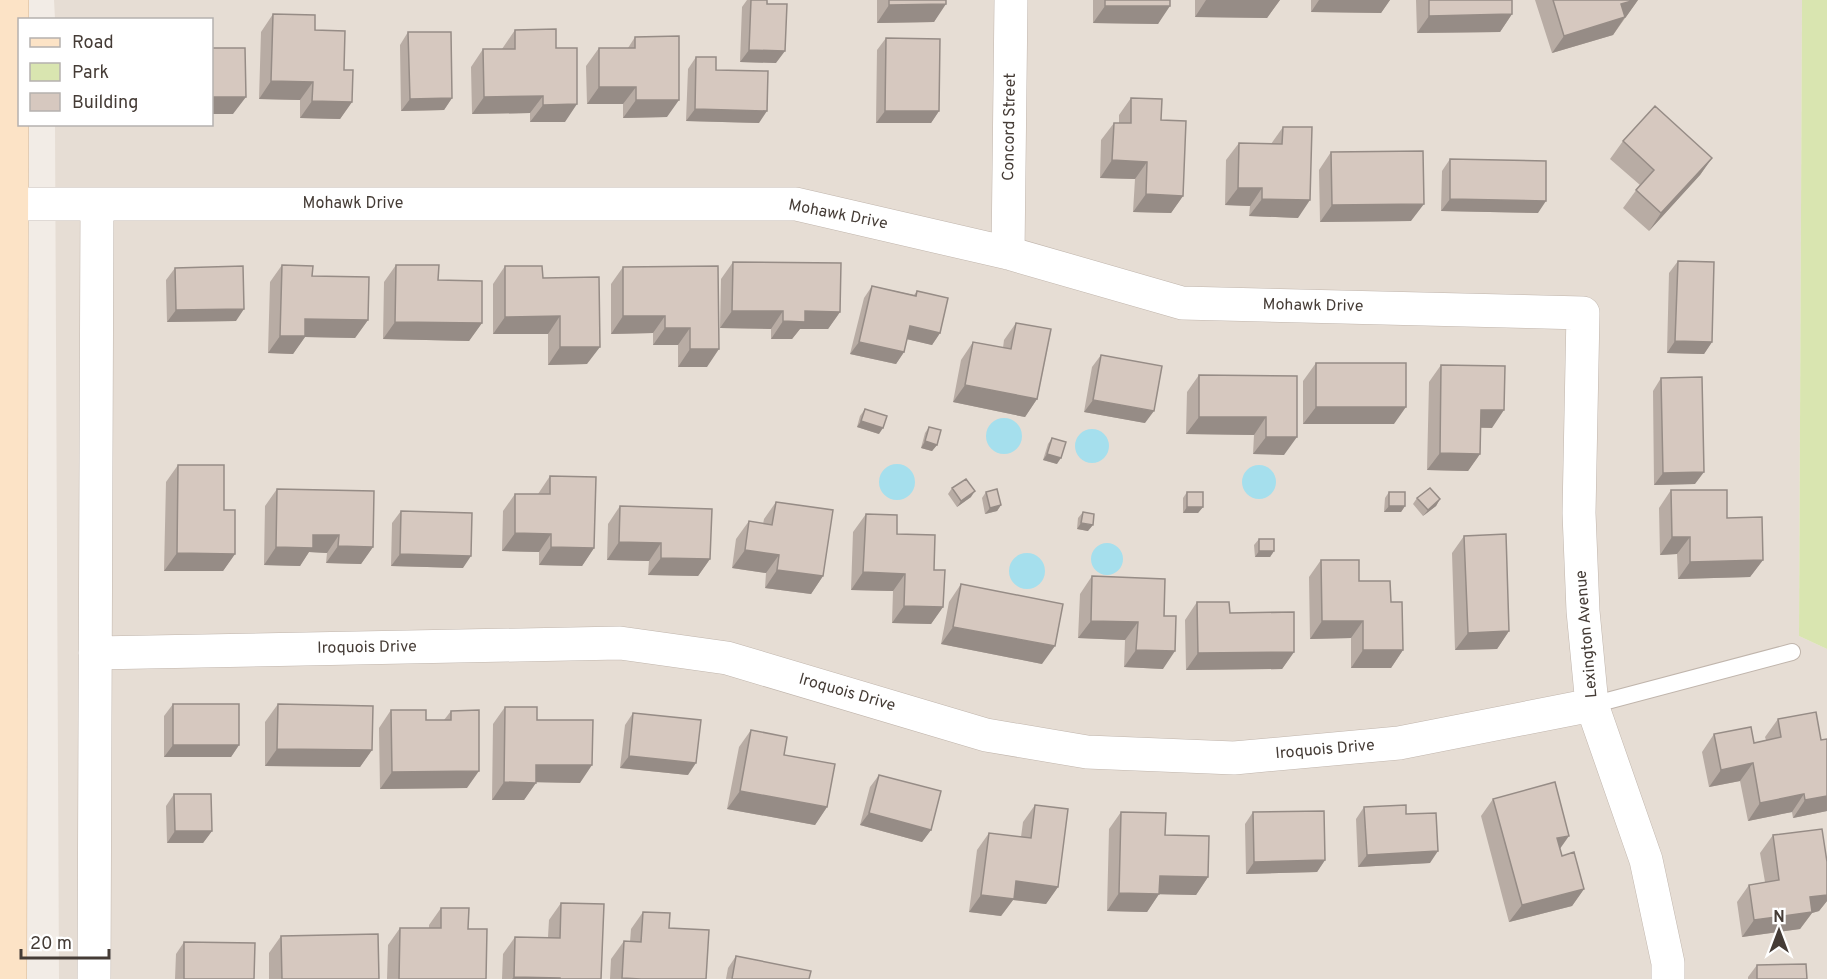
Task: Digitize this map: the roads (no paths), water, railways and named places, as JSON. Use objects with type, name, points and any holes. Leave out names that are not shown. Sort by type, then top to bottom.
[{"type":"main road","points":[[10,979],[12,0]]},
{"type":"street","name":"Concord Street","points":[[1008,253],[1011,0]]},
{"type":"street","name":"Mohawk Drive","points":[[11,204],[796,204],[1008,253],[1182,303],[1583,313]]},
{"type":"street","points":[[94,979],[97,204]]},
{"type":"street","name":"Lexington Avenue","points":[[1583,313],[1579,513],[1583,611],[1592,705],[1646,860],[1668,963],[1668,979]]},
{"type":"street","name":"Iroquois Drive","points":[[95,653],[620,643],[727,658],[986,735],[1087,752],[1234,758],[1399,743],[1592,705]]},
{"type":"lane","points":[[1592,705],[1792,652]]},
{"type":"water","points":[[1004,418],[1017,423],[1022,436],[1017,449],[1004,454],[991,449],[986,436],[991,423]]},
{"type":"water","points":[[1092,429],[1104,434],[1109,446],[1104,458],[1092,463],[1080,458],[1075,446],[1080,434]]},
{"type":"water","points":[[897,464],[910,469],[915,482],[910,495],[897,500],[884,495],[879,482],[884,469]]},
{"type":"water","points":[[1259,465],[1271,470],[1276,482],[1271,494],[1259,499],[1247,494],[1242,482],[1247,470]]},
{"type":"water","points":[[1107,543],[1118,548],[1123,559],[1118,570],[1107,575],[1096,570],[1091,559],[1096,548]]},
{"type":"water","points":[[1027,553],[1040,558],[1045,571],[1040,584],[1027,589],[1014,584],[1009,571],[1014,558]]}]
